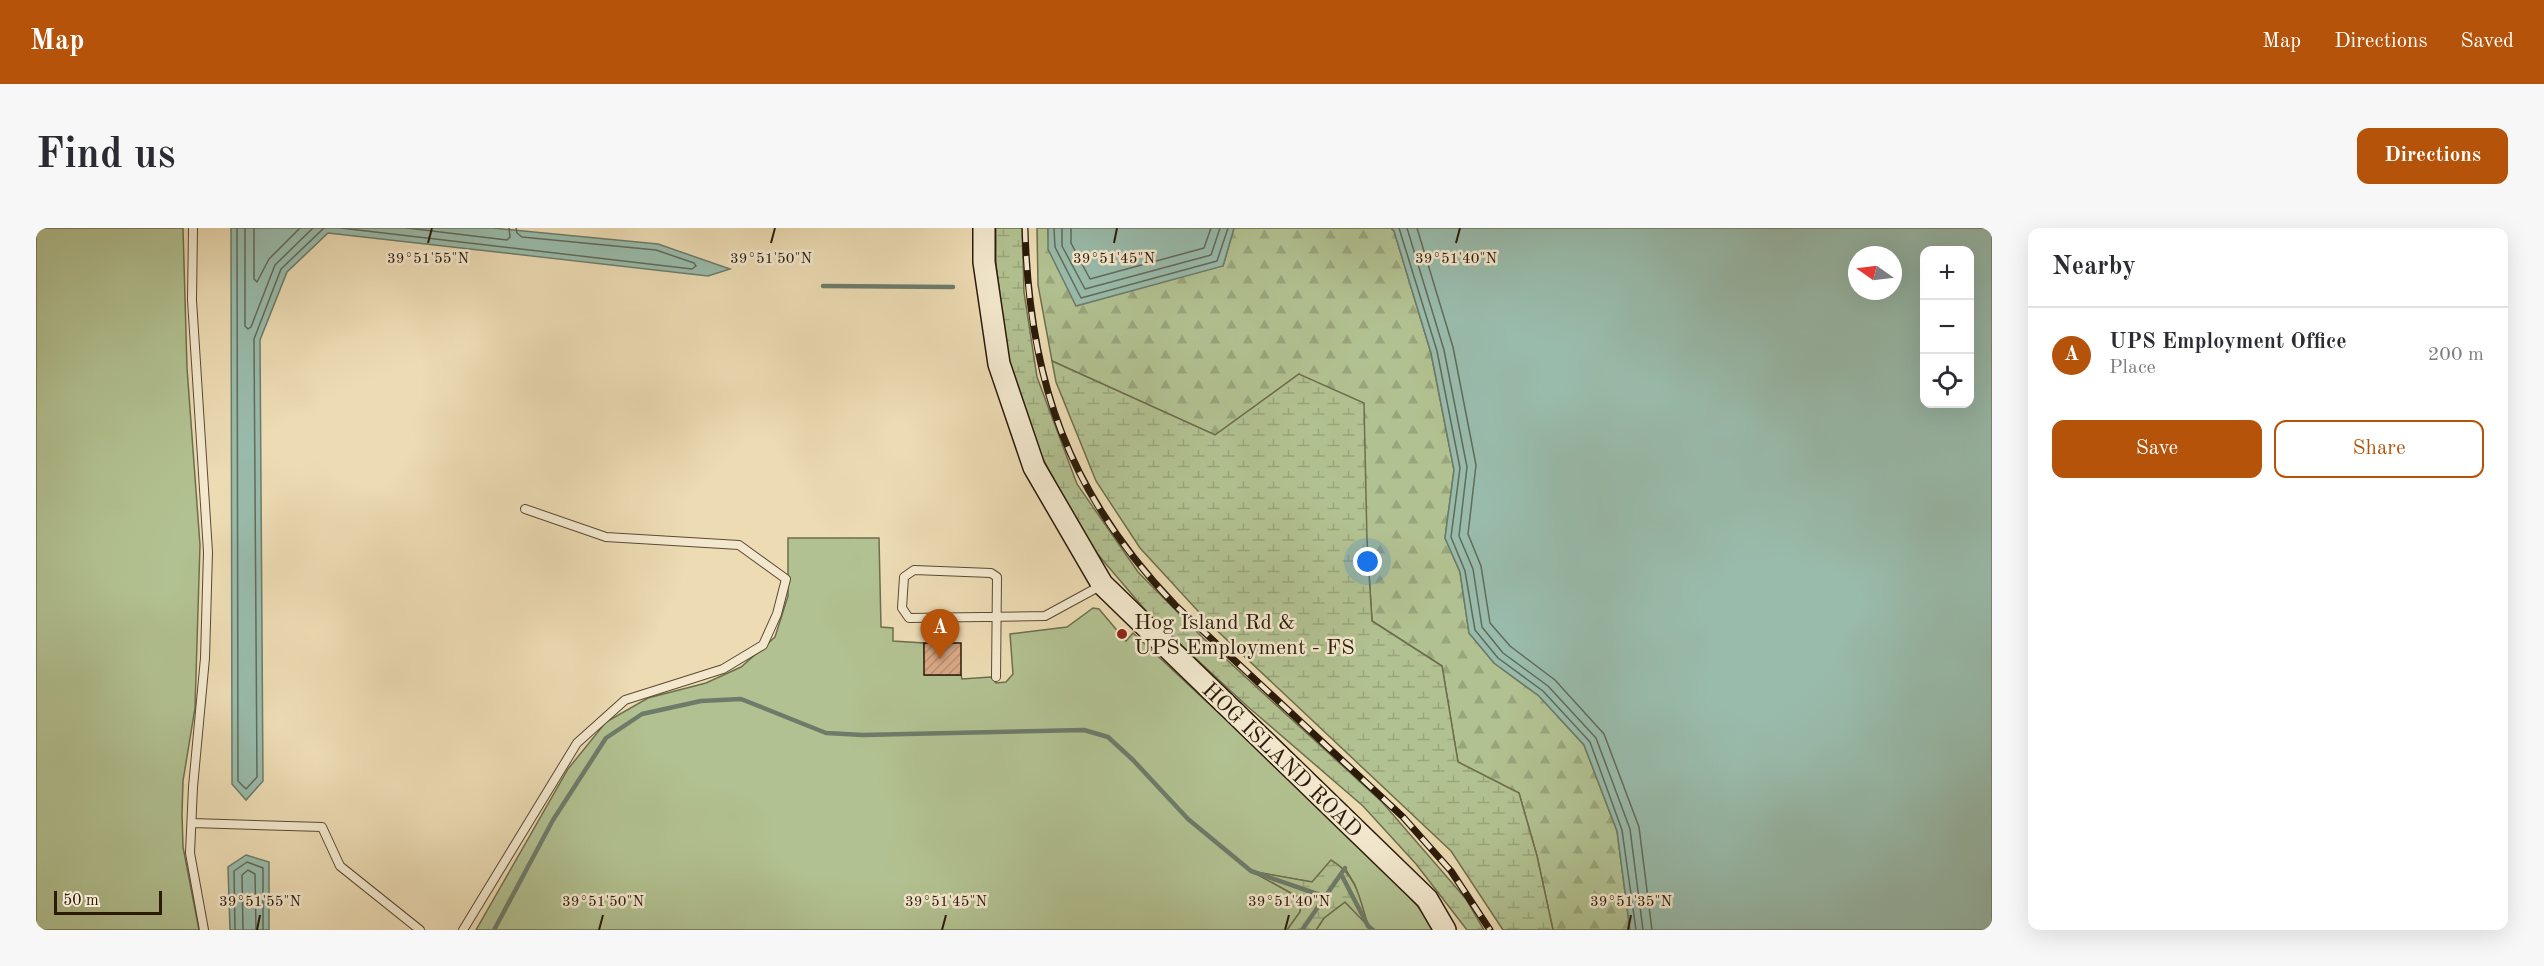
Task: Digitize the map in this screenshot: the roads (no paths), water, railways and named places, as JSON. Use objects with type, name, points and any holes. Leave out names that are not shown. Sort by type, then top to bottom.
[{"type":"street","name":"HOG ISLAND ROAD","points":[[984,228],[984,262],[999,364],[1034,467],[1102,584],[1427,898],[1445,930]]},
{"type":"lane","points":[[193,228],[192,300],[208,552],[205,658],[193,787],[190,853],[204,930]]},
{"type":"lane","points":[[462,930],[577,743],[625,700],[723,669],[763,645],[777,614],[786,579],[739,545],[606,537],[525,509]]},
{"type":"lane","points":[[996,677],[997,617],[997,577],[991,573],[914,570],[904,577],[902,608],[909,618],[997,617],[1045,616],[1102,584]]},
{"type":"lane","points":[[192,823],[322,827],[340,866],[420,930]]},
{"type":"water","points":[[231,228],[493,228],[658,244],[730,269],[708,276],[328,233],[287,272],[260,340],[263,781],[246,800],[232,784]]},
{"type":"water","points":[[1048,228],[1234,228],[1223,266],[1076,306],[1048,249]]},
{"type":"water","points":[[1391,228],[1992,228],[1992,930],[1630,930],[1617,831],[1584,745],[1539,696],[1494,663],[1469,633],[1460,572],[1445,538],[1454,470],[1431,353],[1394,231]]},
{"type":"water","points":[[246,855],[269,862],[269,930],[230,930],[228,867]]},
{"type":"waterway","points":[[823,286],[953,287]]},
{"type":"waterway","points":[[494,930],[553,820],[606,738],[642,714],[701,701],[741,699],[826,733],[863,735],[1084,730],[1108,737],[1133,760],[1188,819],[1251,871],[1326,897]]},
{"type":"waterway","points":[[1302,930],[1345,868]]},
{"type":"waterway","points":[[1341,874],[1368,926],[1373,930]]},
{"type":"railway","points":[[1025,228],[1028,284],[1035,336],[1046,385],[1061,432],[1082,477],[1107,520],[1138,563],[1175,605],[1403,817],[1451,871],[1490,930]]},
{"type":"place","name":"Hog Island Rd & UPS Employment - FS","points":[[1122,634]]},
{"type":"place","name":"UPS Employment Office","points":[[940,659]]}]
